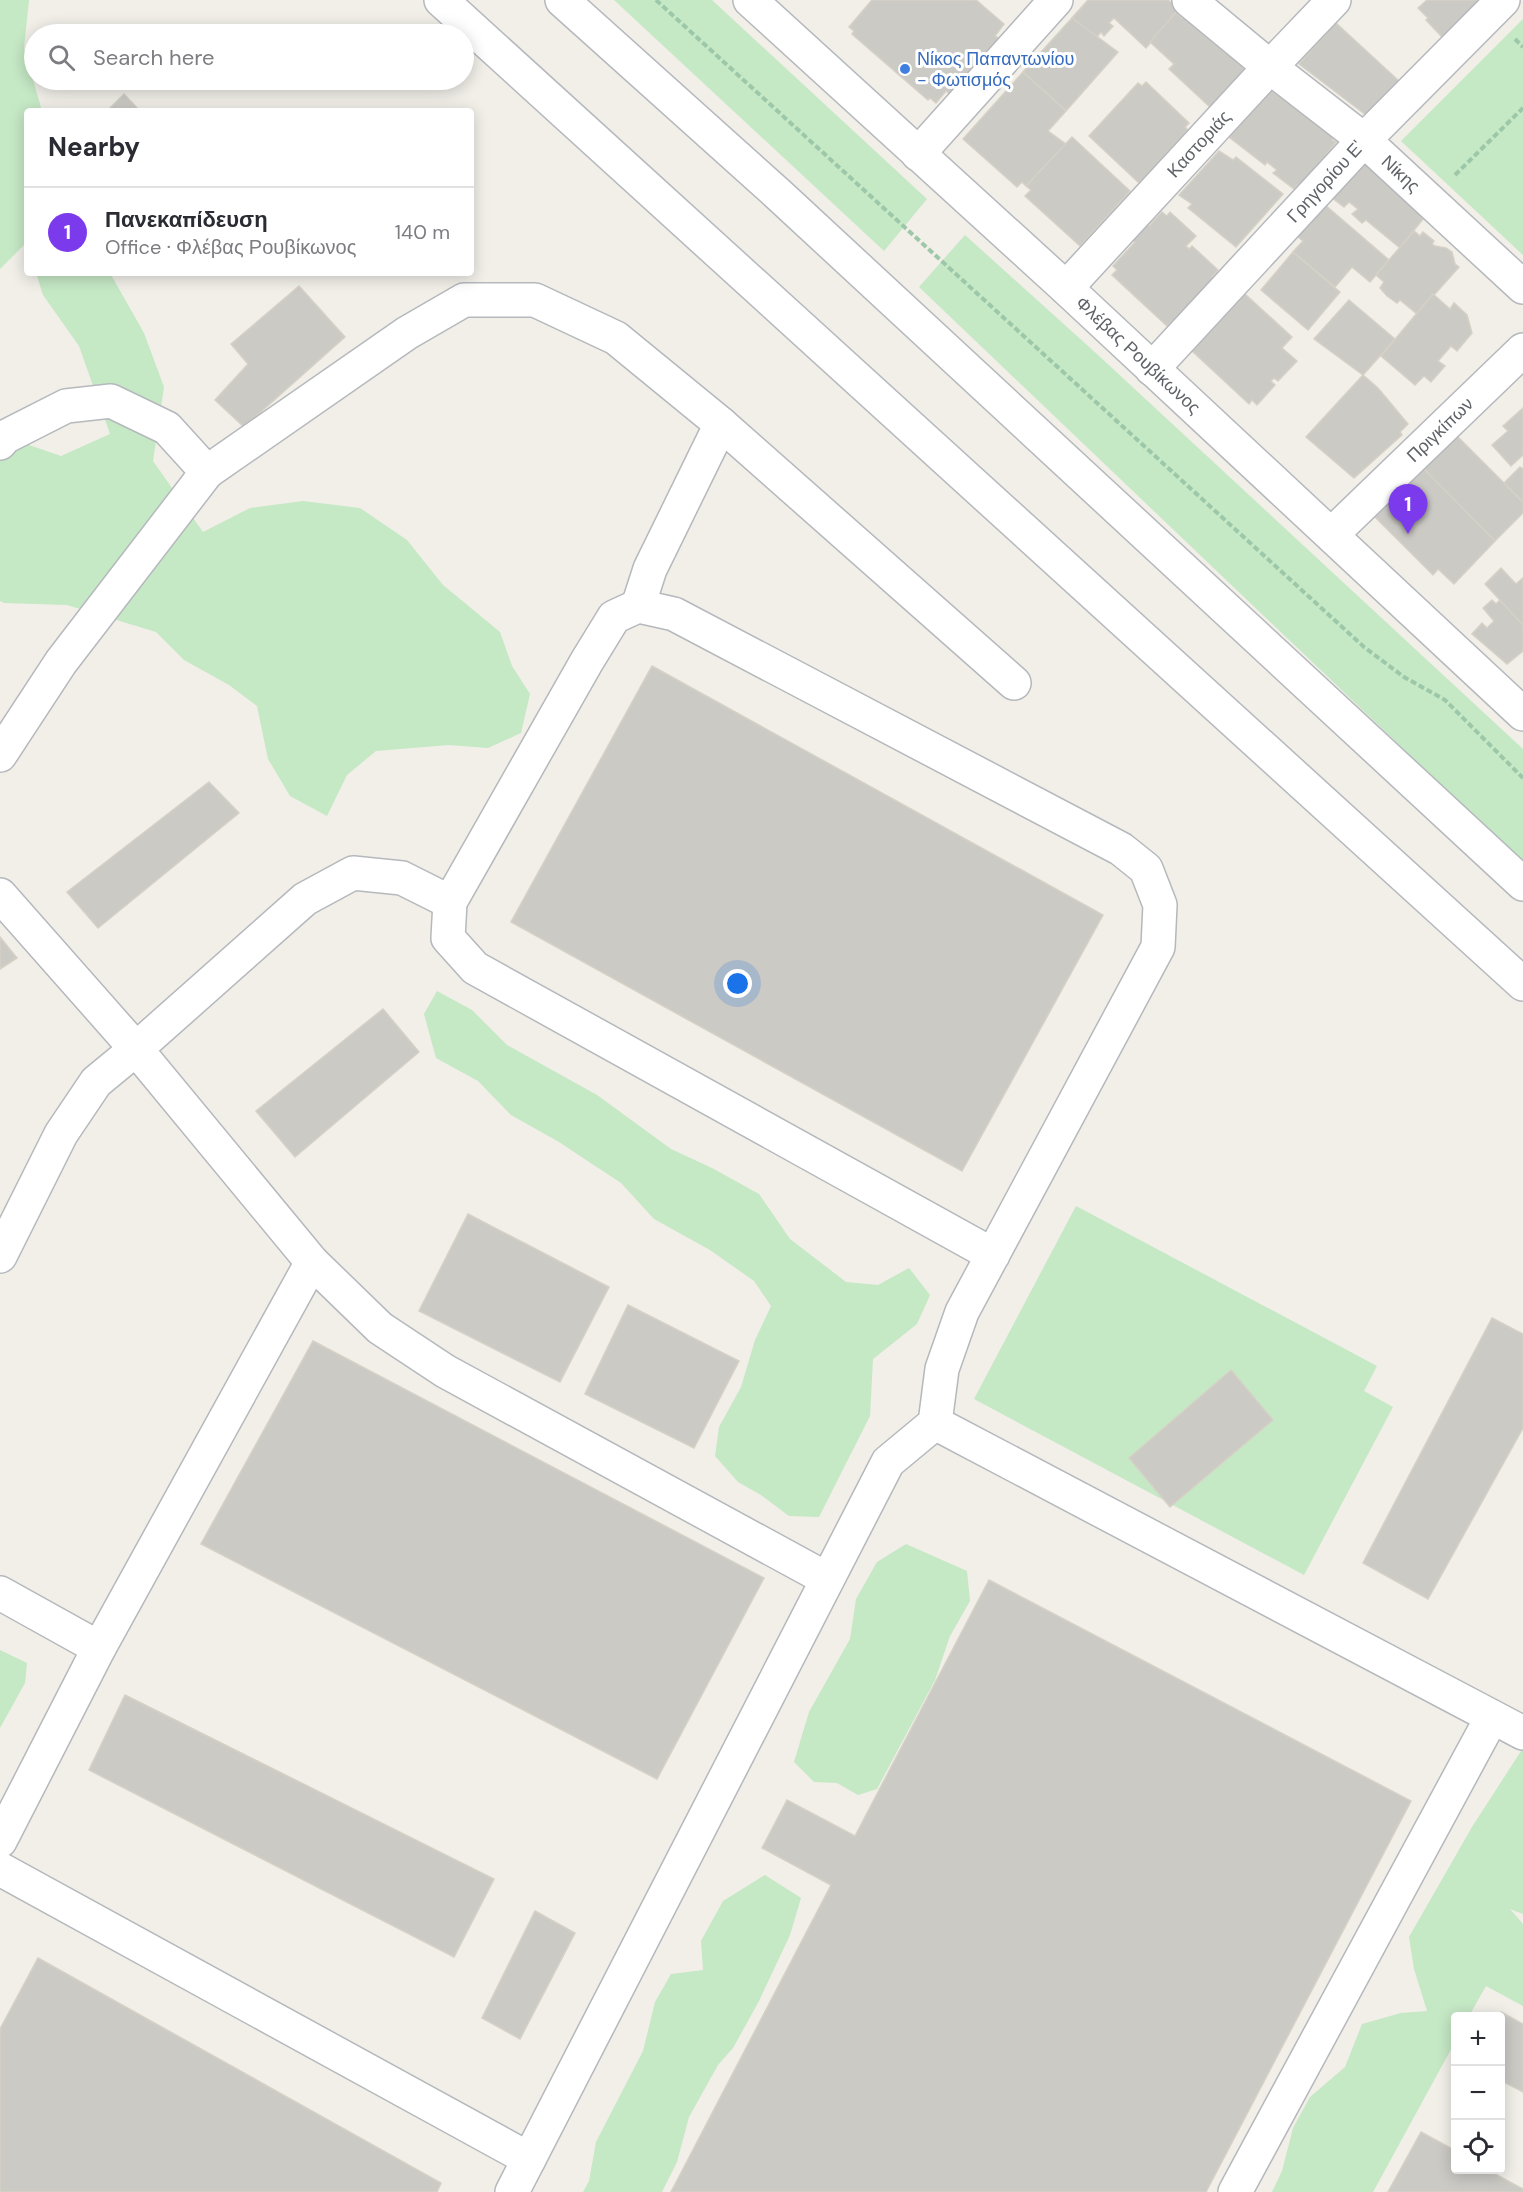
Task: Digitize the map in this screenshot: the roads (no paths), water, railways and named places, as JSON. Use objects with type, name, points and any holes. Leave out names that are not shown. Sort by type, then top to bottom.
[{"type":"street","points":[[441,0],[467,24]]},
{"type":"street","points":[[562,0],[778,194],[1523,884]]},
{"type":"street","name":"Φλέβας Ρουβίκωνος","points":[[750,0],[1332,534],[1517,696]]},
{"type":"street","points":[[918,154],[1056,0]]},
{"type":"street","name":"Νίκης","points":[[1189,0],[1364,140],[1523,287]]},
{"type":"street","name":"Καστοριάς","points":[[1066,288],[1334,0]]},
{"type":"street","name":"Γρηγορίου Ε'","points":[[1152,369],[1364,140],[1503,0]]},
{"type":"street","points":[[474,30],[1523,984]]},
{"type":"street","points":[[0,755],[62,662],[207,472],[407,333],[464,300],[535,300],[616,338],[721,424],[1014,683]]},
{"type":"street","name":"Πριγκίπων","points":[[1332,534],[1522,353]]},
{"type":"street","points":[[0,443],[6,437],[66,406],[111,400],[167,428],[207,472]]},
{"type":"street","points":[[638,606],[650,569],[721,424]]},
{"type":"street","points":[[512,2192],[888,1462],[934,1423],[942,1369],[962,1312],[993,1255],[1158,947],[1160,905],[1146,869],[1121,849],[674,614],[638,606],[614,617],[450,902],[448,938],[475,968],[993,1255]]},
{"type":"street","points":[[0,1256],[67,1125],[96,1082],[305,899],[352,873],[402,878],[450,902]]},
{"type":"street","points":[[0,895],[136,1049],[312,1262],[380,1328],[445,1371],[828,1579]]},
{"type":"street","points":[[0,1841],[99,1648],[312,1262]]},
{"type":"street","points":[[934,1423],[1523,1733]]},
{"type":"street","points":[[0,1593],[99,1648]]},
{"type":"street","points":[[1235,2192],[1492,1717]]},
{"type":"street","points":[[0,1869],[529,2159]]},
{"type":"place","name":"Νίκος Παπαντωνίου - Φωτισμός","points":[[905,69]]},
{"type":"place","name":"Πανεκαπίδευση","points":[[1408,534]]}]
